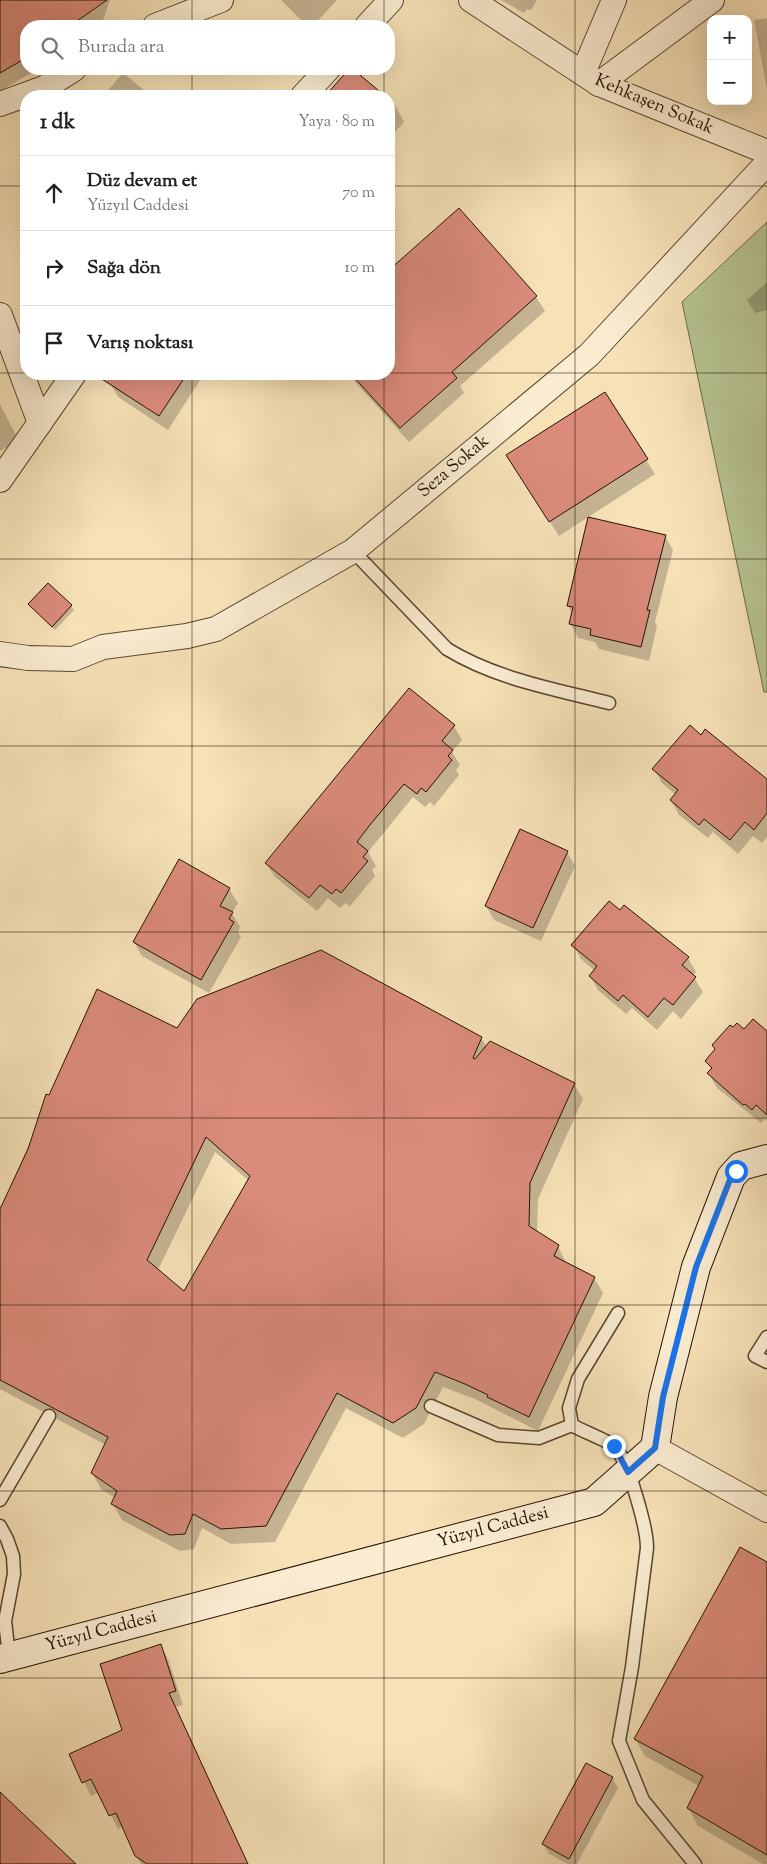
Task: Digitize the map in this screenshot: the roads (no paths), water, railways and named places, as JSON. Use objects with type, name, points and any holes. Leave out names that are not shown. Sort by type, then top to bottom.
[{"type":"street","points":[[170,20],[221,0]]},
{"type":"street","points":[[373,20],[391,0]]},
{"type":"street","name":"Kehkaşen Sokak","points":[[471,0],[591,79],[767,152]]},
{"type":"street","points":[[591,79],[614,0]]},
{"type":"street","points":[[591,79],[712,0]]},
{"type":"street","points":[[38,90],[65,75]]},
{"type":"street","points":[[309,90],[322,75]]},
{"type":"street","points":[[0,104],[20,97]]},
{"type":"street","name":"Seza Sokak","points":[[0,654],[28,658],[73,659],[103,647],[188,636],[216,629],[353,551],[589,355],[767,163]]},
{"type":"street","points":[[0,315],[20,368]]},
{"type":"street","points":[[24,380],[40,422]]},
{"type":"street","points":[[0,480],[70,380]]},
{"type":"street","points":[[767,1160],[741,1166],[731,1177],[696,1267],[663,1397],[655,1448],[767,1510]]},
{"type":"street","name":"Yüzyıl Caddesi","points":[[4,1658],[594,1502],[655,1448]]},
{"type":"lane","points":[[353,551],[447,649],[464,660],[512,679],[609,703]]},
{"type":"lane","points":[[572,1425],[568,1408],[578,1379],[618,1313]]},
{"type":"lane","points":[[767,1337],[755,1356],[767,1362]]},
{"type":"lane","points":[[432,1406],[498,1435],[539,1438],[572,1425],[614,1446],[628,1472],[647,1535],[632,1667],[619,1741],[642,1800],[695,1864]]},
{"type":"lane","points":[[0,1500],[49,1416]]},
{"type":"lane","points":[[0,1526],[10,1548],[14,1574],[7,1604],[4,1658]]}]
